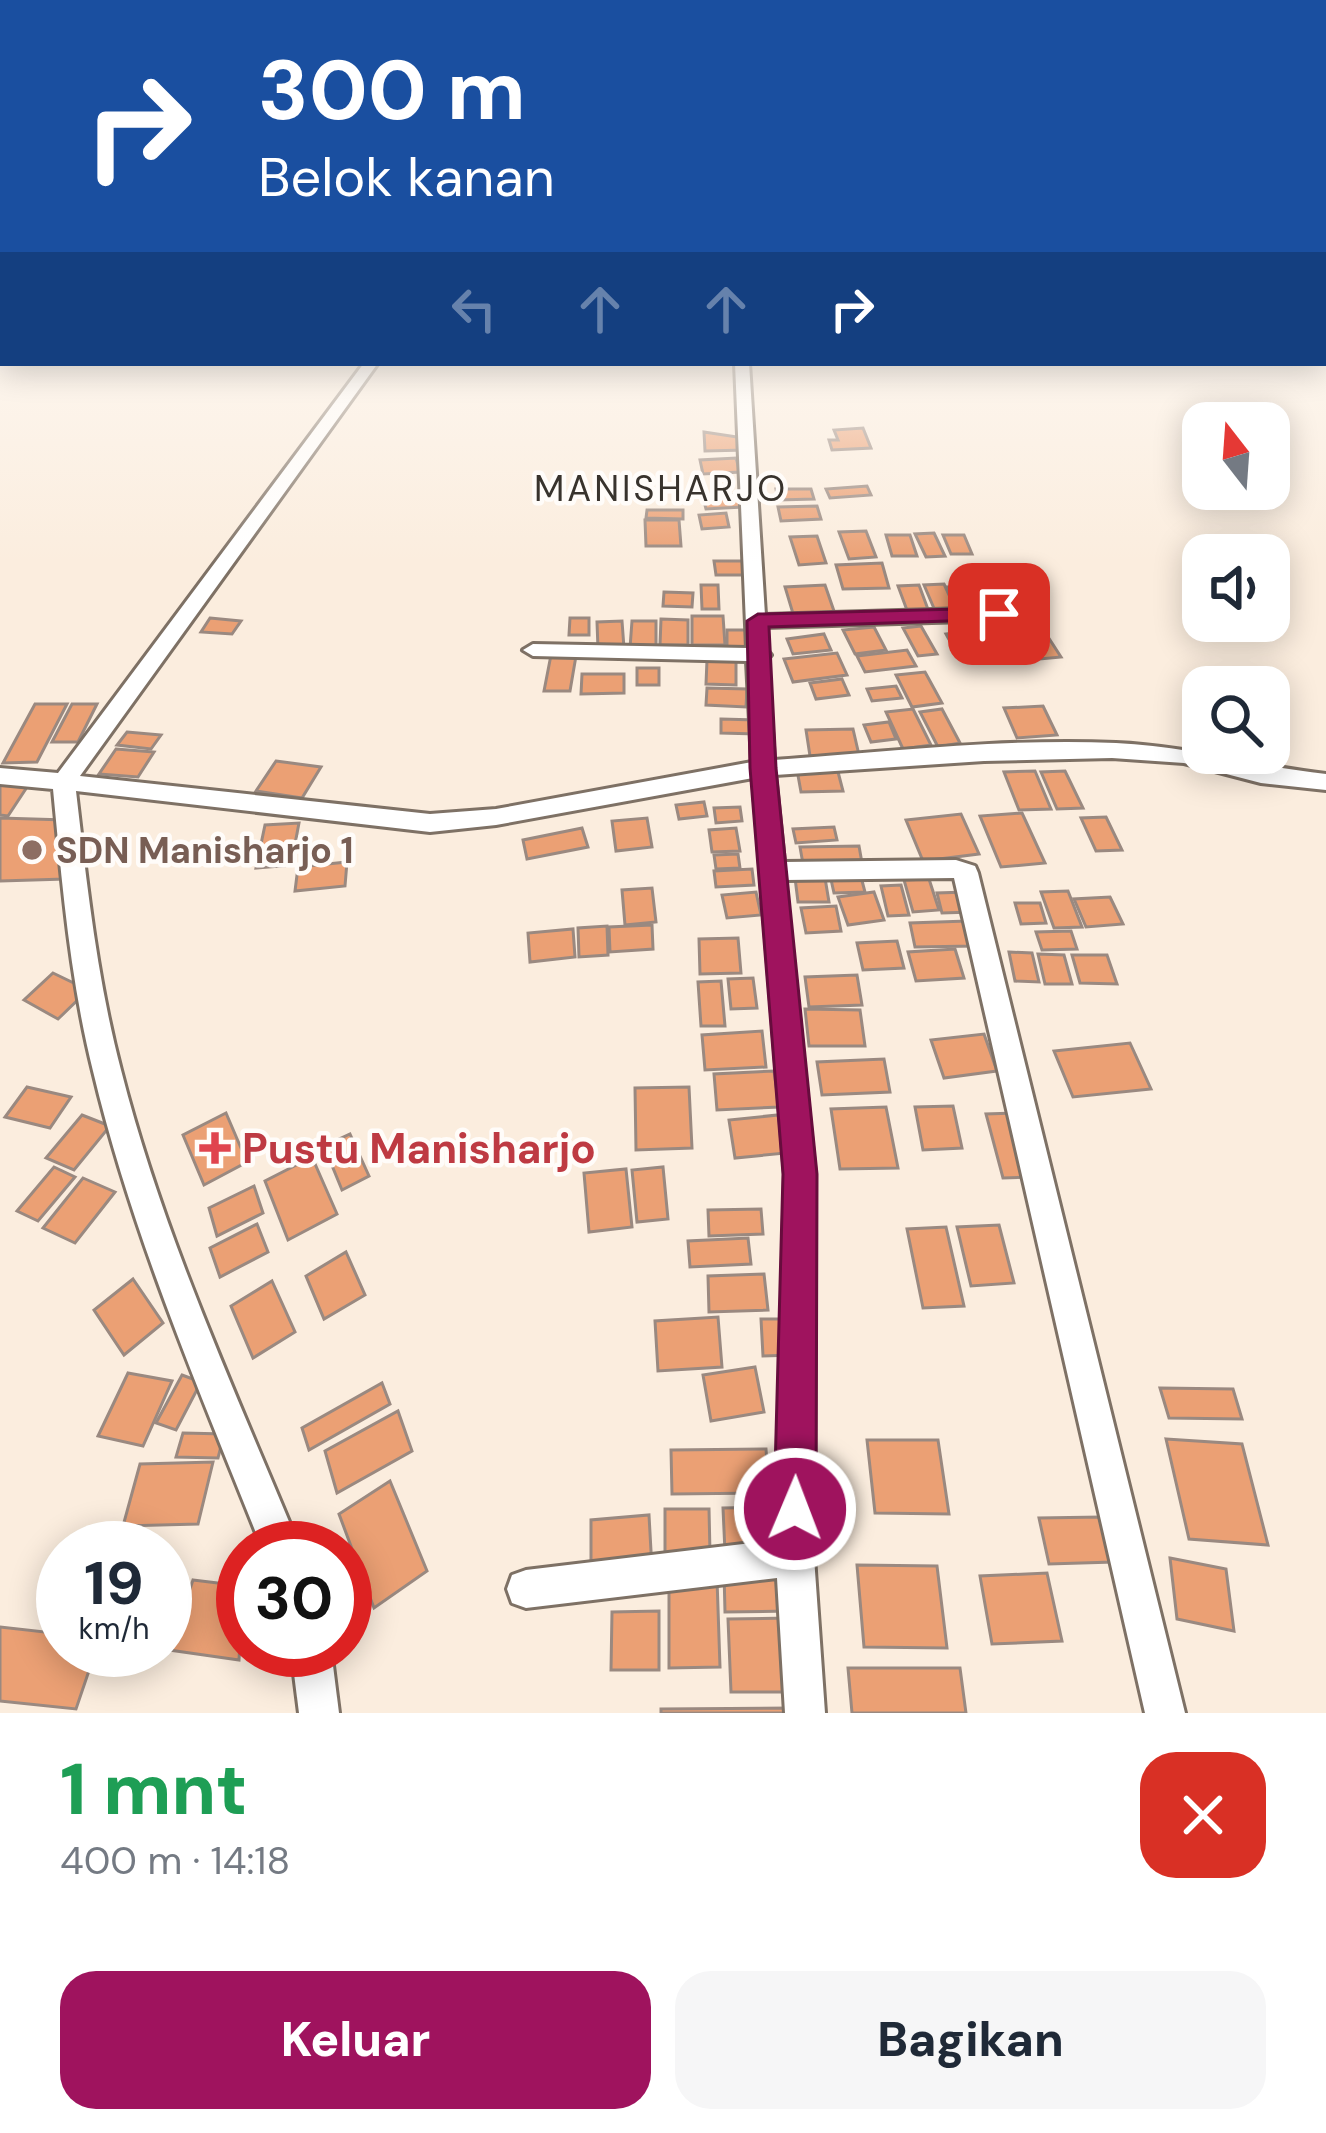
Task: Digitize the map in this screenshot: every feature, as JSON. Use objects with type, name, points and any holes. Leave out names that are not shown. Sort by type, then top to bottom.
[{"type":"street","points":[[270,1521],[192,1331],[116,1106],[78,916],[64,782],[341,404]]},
{"type":"street","points":[[745,404],[763,768],[800,1174],[795,1557],[805,1713]]},
{"type":"street","points":[[758,621],[999,614]]},
{"type":"street","points":[[533,650],[760,655]]},
{"type":"street","points":[[0,776],[430,823],[496,817],[763,768],[1112,750],[1184,755],[1261,775],[1326,782]]},
{"type":"street","points":[[775,871],[956,869],[966,873],[1165,1713]]},
{"type":"street","points":[[526,1589],[795,1557]]},
{"type":"street","points":[[314,1677],[319,1713]]},
{"type":"building","points":[[863,428],[871,448],[832,450],[829,440],[838,440],[834,430]]},
{"type":"building","points":[[704,432],[744,438],[746,450],[705,451]]},
{"type":"building","points":[[736,458],[740,472],[703,474],[700,460]]},
{"type":"building","points":[[867,486],[871,495],[830,498],[826,489]]},
{"type":"building","points":[[776,489],[811,489],[814,499],[778,500]]},
{"type":"building","points":[[738,494],[742,507],[706,509],[703,497]]},
{"type":"building","points":[[817,506],[821,519],[781,521],[778,507]]},
{"type":"building","points":[[647,510],[683,510],[683,519],[646,518]]},
{"type":"building","points":[[726,513],[729,527],[702,529],[699,515]]},
{"type":"building","points":[[645,520],[679,520],[681,546],[646,546]]},
{"type":"building","points":[[866,531],[876,557],[849,559],[839,532]]},
{"type":"building","points":[[934,533],[945,556],[926,557],[915,534]]},
{"type":"building","points":[[886,535],[910,535],[917,556],[892,556]]},
{"type":"building","points":[[943,535],[964,535],[972,554],[951,554]]},
{"type":"building","points":[[817,536],[826,563],[799,565],[790,537]]},
{"type":"building","points":[[714,561],[748,561],[750,575],[716,575]]},
{"type":"building","points":[[882,563],[889,588],[843,589],[836,565]]},
{"type":"building","points":[[944,584],[957,612],[936,613],[924,585]]},
{"type":"building","points":[[701,585],[718,585],[719,609],[702,609]]},
{"type":"building","points":[[825,585],[835,614],[794,617],[785,587]]},
{"type":"building","points":[[919,585],[929,612],[908,613],[898,586]]},
{"type":"building","points":[[994,585],[1005,611],[981,611],[970,586]]},
{"type":"building","points":[[948,587],[966,587],[976,610],[957,610]]},
{"type":"building","points":[[664,592],[693,593],[692,607],[663,606]]},
{"type":"building","points":[[692,616],[723,616],[725,645],[692,645]]},
{"type":"building","points":[[210,618],[241,621],[232,634],[201,632]]},
{"type":"building","points":[[570,618],[589,618],[589,635],[569,635]]},
{"type":"building","points":[[1006,618],[1024,644],[1004,647],[987,620]]},
{"type":"building","points":[[661,619],[688,620],[688,645],[660,645]]},
{"type":"building","points":[[622,621],[624,648],[598,649],[597,622]]},
{"type":"building","points":[[632,621],[656,621],[656,648],[630,648]]},
{"type":"building","points":[[921,626],[937,654],[918,656],[903,628]]},
{"type":"building","points":[[1041,626],[1061,657],[1040,659],[1020,628]]},
{"type":"building","points":[[874,627],[886,650],[855,654],[843,630]]},
{"type":"building","points":[[727,630],[750,630],[750,651],[727,651]]},
{"type":"building","points":[[981,630],[992,647],[956,652],[946,634]]},
{"type":"building","points":[[824,634],[831,650],[793,654],[787,639]]},
{"type":"building","points":[[907,650],[916,666],[865,672],[857,656]]},
{"type":"building","points":[[837,653],[847,675],[793,682],[784,659]]},
{"type":"building","points":[[551,655],[576,656],[570,691],[544,691]]},
{"type":"building","points":[[707,660],[736,661],[736,685],[706,684]]},
{"type":"building","points":[[637,668],[659,668],[659,685],[637,685]]},
{"type":"building","points":[[925,672],[942,703],[912,707],[896,675]]},
{"type":"building","points":[[582,674],[624,674],[624,693],[581,694]]},
{"type":"building","points":[[842,679],[849,695],[816,699],[810,683]]},
{"type":"building","points":[[896,686],[902,698],[872,701],[867,689]]},
{"type":"building","points":[[707,688],[747,689],[746,707],[706,705]]},
{"type":"building","points":[[35,704],[67,704],[37,762],[3,763]]},
{"type":"building","points":[[72,704],[97,704],[78,742],[52,742]]},
{"type":"building","points":[[1043,706],[1057,735],[1017,738],[1004,708]]},
{"type":"building","points":[[913,709],[931,745],[903,749],[886,712]]},
{"type":"building","points":[[942,709],[960,743],[938,747],[920,712]]},
{"type":"building","points":[[721,719],[756,720],[756,734],[721,733]]},
{"type":"building","points":[[889,722],[896,739],[871,742],[864,725]]},
{"type":"building","points":[[853,729],[859,755],[810,756],[806,730]]},
{"type":"building","points":[[127,732],[161,735],[151,749],[117,745]]},
{"type":"building","points":[[116,749],[154,752],[138,777],[99,774]]},
{"type":"building","points":[[276,761],[321,767],[302,798],[256,791]]},
{"type":"building","points":[[837,768],[843,791],[801,792],[797,770]]},
{"type":"building","points":[[1035,771],[1051,809],[1019,810],[1004,772]]},
{"type":"building","points":[[1065,771],[1083,808],[1057,809],[1041,772]]},
{"type":"building","points":[[0,782],[29,784],[8,816],[0,815]]},
{"type":"building","points":[[704,802],[707,816],[679,819],[676,805]]},
{"type":"building","points":[[740,807],[742,821],[716,823],[714,808]]},
{"type":"building","points":[[1022,813],[1045,863],[1001,867],[980,816]]},
{"type":"building","points":[[961,814],[979,854],[923,861],[906,820]]},
{"type":"building","points":[[1106,817],[1122,850],[1096,851],[1081,818]]},
{"type":"building","name":"SDN Manisharjo 1","points":[[0,818],[65,820],[65,879],[0,881]]},
{"type":"building","points":[[647,818],[652,847],[616,851],[612,821]]},
{"type":"building","points":[[299,823],[291,865],[256,868],[265,825]]},
{"type":"building","points":[[834,827],[837,840],[796,843],[793,829]]},
{"type":"building","points":[[582,828],[588,847],[527,859],[523,840]]},
{"type":"building","points":[[736,828],[740,851],[712,852],[709,830]]},
{"type":"building","points":[[859,846],[862,863],[803,864],[800,847]]},
{"type":"building","points":[[738,854],[740,868],[716,869],[714,855]]},
{"type":"building","points":[[347,862],[345,886],[295,891],[298,867]]},
{"type":"building","points":[[752,869],[754,885],[716,887],[714,871]]},
{"type":"building","points":[[860,873],[865,892],[834,893],[830,875]]},
{"type":"building","points":[[795,878],[825,878],[829,902],[798,902]]},
{"type":"building","points":[[929,879],[939,910],[913,912],[904,880]]},
{"type":"building","points":[[901,885],[909,915],[888,916],[881,886]]},
{"type":"building","points":[[652,888],[656,922],[625,925],[622,890]]},
{"type":"building","points":[[1068,891],[1082,927],[1054,928],[1041,892]]},
{"type":"building","points":[[756,892],[761,915],[727,918],[722,895]]},
{"type":"building","points":[[874,892],[884,920],[848,925],[838,897]]},
{"type":"building","points":[[966,892],[972,912],[942,913],[937,893]]},
{"type":"building","points":[[1110,897],[1123,924],[1086,927],[1074,899]]},
{"type":"building","points":[[1015,903],[1040,903],[1046,923],[1021,924]]},
{"type":"building","points":[[836,906],[841,931],[806,933],[801,908]]},
{"type":"building","points":[[967,921],[974,946],[915,947],[910,923]]},
{"type":"building","points":[[652,925],[653,949],[610,952],[609,927]]},
{"type":"building","points":[[607,926],[608,955],[579,957],[578,928]]},
{"type":"building","points":[[573,929],[575,957],[530,962],[528,933]]},
{"type":"building","points":[[1071,931],[1077,949],[1042,950],[1036,932]]},
{"type":"building","points":[[738,938],[741,973],[700,974],[699,939]]},
{"type":"building","points":[[897,941],[904,968],[863,970],[857,943]]},
{"type":"building","points":[[955,949],[964,978],[916,981],[908,952]]},
{"type":"building","points":[[1009,952],[1032,953],[1039,982],[1015,981]]},
{"type":"building","points":[[1038,954],[1064,955],[1072,984],[1045,984]]},
{"type":"building","points":[[1072,955],[1107,955],[1117,984],[1080,983]]},
{"type":"building","points":[[53,973],[88,990],[58,1019],[24,1000]]},
{"type":"building","points":[[857,975],[862,1005],[809,1007],[805,977]]},
{"type":"building","points":[[753,978],[757,1008],[731,1009],[728,979]]},
{"type":"building","points":[[721,981],[725,1026],[701,1026],[698,982]]},
{"type":"building","points":[[805,1009],[860,1010],[865,1046],[809,1046]]},
{"type":"building","points":[[762,1031],[766,1067],[705,1070],[702,1035]]},
{"type":"building","points":[[984,1034],[997,1071],[944,1078],[931,1040]]},
{"type":"building","points":[[1130,1043],[1151,1089],[1073,1097],[1054,1051]]},
{"type":"building","points":[[884,1059],[890,1092],[822,1095],[817,1062]]},
{"type":"building","points":[[774,1071],[779,1107],[717,1110],[714,1074]]},
{"type":"building","points":[[27,1087],[71,1097],[50,1128],[5,1117]]},
{"type":"building","points":[[689,1087],[692,1148],[636,1150],[635,1088]]},
{"type":"building","points":[[953,1106],[962,1148],[923,1150],[915,1107]]},
{"type":"building","points":[[886,1107],[898,1168],[840,1169],[831,1109]]},
{"type":"building","name":"Pustu Manisharjo","points":[[226,1113],[247,1162],[204,1185],[183,1135]]},
{"type":"building","points":[[1015,1113],[1033,1177],[1003,1178],[986,1114]]},
{"type":"building","points":[[82,1115],[110,1126],[74,1170],[46,1158]]},
{"type":"building","points":[[778,1115],[786,1153],[735,1158],[729,1120]]},
{"type":"building","points":[[350,1134],[369,1176],[342,1190],[324,1146]]},
{"type":"building","points":[[312,1157],[337,1214],[288,1240],[265,1181]]},
{"type":"building","points":[[54,1167],[75,1177],[38,1221],[17,1211]]},
{"type":"building","points":[[663,1167],[668,1219],[637,1222],[632,1170]]},
{"type":"building","points":[[626,1169],[632,1227],[589,1232],[584,1173]]},
{"type":"building","points":[[83,1178],[115,1192],[75,1243],[43,1228]]},
{"type":"building","points":[[254,1186],[263,1213],[217,1236],[209,1208]]},
{"type":"building","points":[[761,1209],[763,1234],[709,1236],[708,1210]]},
{"type":"building","points":[[257,1224],[268,1252],[220,1277],[210,1248]]},
{"type":"building","points":[[999,1225],[1014,1283],[971,1286],[957,1227]]},
{"type":"building","points":[[946,1227],[964,1306],[923,1308],[907,1229]]},
{"type":"building","points":[[748,1238],[751,1264],[690,1267],[688,1241]]},
{"type":"building","points":[[346,1252],[365,1295],[324,1319],[306,1276]]},
{"type":"building","points":[[764,1274],[768,1310],[709,1312],[708,1276]]},
{"type":"building","points":[[133,1279],[163,1323],[124,1355],[94,1310]]},
{"type":"building","points":[[272,1281],[295,1332],[253,1358],[231,1306]]},
{"type":"building","points":[[718,1317],[722,1367],[658,1371],[655,1321]]},
{"type":"building","points":[[761,1319],[791,1319],[794,1355],[763,1356]]},
{"type":"building","points":[[755,1367],[764,1412],[711,1421],[703,1375]]},
{"type":"building","points":[[128,1373],[172,1381],[143,1446],[98,1436]]},
{"type":"building","points":[[182,1375],[201,1382],[176,1430],[156,1423]]},
{"type":"building","points":[[382,1383],[390,1404],[309,1450],[302,1428]]},
{"type":"building","points":[[1160,1388],[1233,1389],[1242,1419],[1169,1418]]},
{"type":"building","points":[[398,1411],[412,1451],[337,1493],[325,1451]]},
{"type":"building","points":[[183,1433],[224,1434],[218,1458],[176,1457]]},
{"type":"building","points":[[1166,1439],[1242,1444],[1268,1545],[1189,1539]]},
{"type":"building","points":[[867,1440],[938,1440],[949,1514],[875,1513]]},
{"type":"building","points":[[766,1449],[769,1493],[672,1494],[671,1450]]},
{"type":"building","points":[[213,1462],[198,1524],[124,1521],[140,1464]]},
{"type":"building","points":[[390,1481],[427,1571],[374,1608],[372,1521],[342,1521],[339,1514]]},
{"type":"building","points":[[782,1507],[786,1552],[725,1552],[723,1508]]},
{"type":"building","points":[[665,1509],[709,1509],[710,1553],[665,1553]]},
{"type":"building","points":[[649,1515],[652,1569],[591,1573],[591,1520]]},
{"type":"building","points":[[1101,1517],[1113,1562],[1049,1564],[1039,1518]]},
{"type":"building","points":[[1170,1558],[1226,1569],[1234,1631],[1177,1619]]},
{"type":"building","points":[[857,1565],[937,1566],[947,1648],[864,1647]]},
{"type":"building","points":[[724,1572],[786,1572],[789,1611],[725,1612]]},
{"type":"building","points":[[1047,1573],[1062,1641],[992,1644],[980,1576]]},
{"type":"building","points":[[717,1579],[720,1667],[669,1668],[669,1580]]},
{"type":"building","points":[[192,1583],[216,1583],[216,1657],[192,1653]]},
{"type":"building","points":[[659,1611],[659,1670],[611,1670],[612,1612]]},
{"type":"building","points":[[788,1618],[792,1692],[731,1692],[728,1619]]},
{"type":"building","points":[[0,1627],[36,1631],[36,1677],[87,1677],[76,1709],[0,1701]]},
{"type":"building","points":[[848,1668],[960,1668],[966,1713],[852,1713]]},
{"type":"building","points":[[791,1708],[791,1713],[661,1713],[661,1709]]},
{"type":"place","name":"SDN Manisharjo 1","points":[[32,850]]},
{"type":"place","name":"Pustu Manisharjo","points":[[215,1148]]},
{"type":"district","name":"MANISHARJO","points":[[661,488]]},
{"type":"route","points":[[795,1509],[800,1174],[763,768],[758,621],[999,614]]}]
